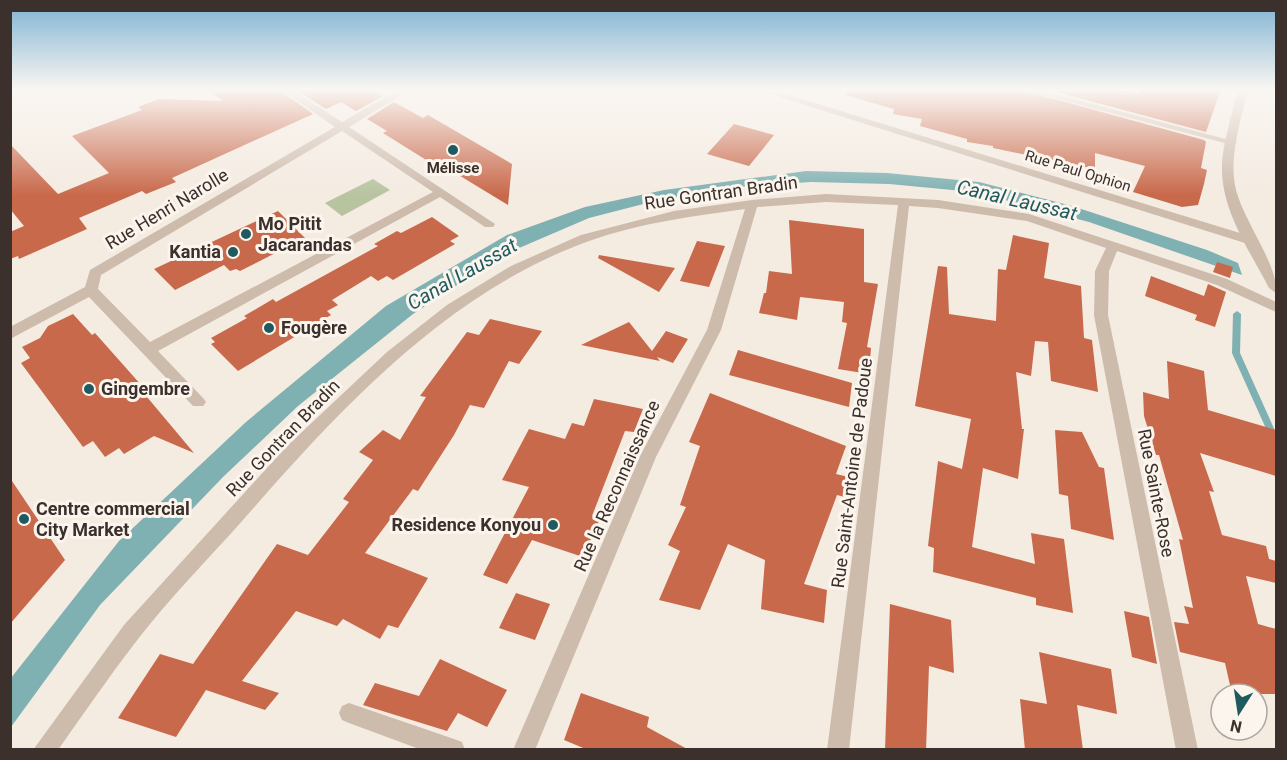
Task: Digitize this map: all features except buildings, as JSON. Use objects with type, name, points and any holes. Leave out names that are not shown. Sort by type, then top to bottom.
[{"type":"street","name":"Rue Paul Ophion","points":[[877,124],[1249,240]]},
{"type":"street","points":[[1164,124],[1232,142]]},
{"type":"street","points":[[1236,124],[1227,166],[1230,189],[1249,240],[1271,273],[1276,288]]},
{"type":"street","points":[[344,126],[489,224]]},
{"type":"street","name":"Rue Henri Narolle","points":[[91,290],[95,273],[344,126]]},
{"type":"street","points":[[149,348],[441,192]]},
{"type":"street","name":"Rue Gontran Bradin","points":[[44,750],[131,632],[292,452],[392,356],[452,309],[516,269],[585,238],[674,215],[752,204],[826,198],[904,201],[980,209],[1029,219],[1222,282],[1276,307]]},
{"type":"street","name":"Rue Saint-Antoine de Padoue","points":[[838,750],[904,201]]},
{"type":"street","name":"Rue la Reconnaissance","points":[[524,750],[648,456],[714,330],[752,204]]},
{"type":"street","name":"Rue Sainte-Rose","points":[[1113,245],[1102,271],[1101,315],[1187,750]]},
{"type":"street","points":[[10,334],[91,290],[149,348],[198,402]]},
{"type":"street","points":[[349,713],[454,750]]},
{"type":"green space","points":[[373,179],[390,190],[342,216],[325,203]]},
{"type":"water","name":"Canal Laussat","points":[[806,171],[887,173],[979,182],[1072,206],[1207,250],[1238,263],[1242,275],[1089,222],[974,192],[889,184],[811,182],[736,187],[655,201],[589,218],[503,255],[413,314],[298,406],[223,477],[100,605],[11,727],[11,678],[119,541],[246,422],[386,306],[507,235],[585,207],[664,190]]},
{"type":"waterway","points":[[1237,314],[1236,353],[1276,442]]},
{"type":"place","name":"Mélisse","points":[[453,150]]},
{"type":"place","name":"Mo Pitit Jacarandas","points":[[246,234]]},
{"type":"place","name":"Kantia","points":[[233,252]]},
{"type":"place","name":"Fougère","points":[[269,328]]},
{"type":"place","name":"Gingembre","points":[[89,389]]},
{"type":"place","name":"Centre commercial City Market","points":[[24,519]]},
{"type":"place","name":"Residence Konyou","points":[[553,525]]}]
